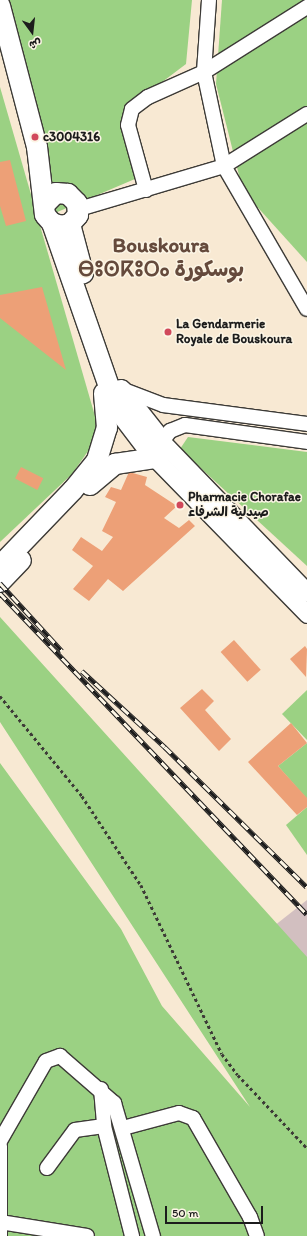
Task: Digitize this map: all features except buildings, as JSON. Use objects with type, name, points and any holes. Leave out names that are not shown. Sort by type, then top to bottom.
[{"type":"main road","points":[[0,6],[37,147],[45,204],[45,215],[67,219]]},
{"type":"main road","points":[[0,582],[76,494],[97,460],[105,437],[107,408],[67,219],[74,197],[62,192],[37,147]]},
{"type":"main road","points":[[45,204],[51,196],[62,192]]},
{"type":"main road","points":[[67,219],[119,387],[159,450]]},
{"type":"main road","points":[[97,360],[121,416],[159,450]]},
{"type":"main road","points":[[0,566],[76,494],[115,464],[159,450]]},
{"type":"street","points":[[209,0],[204,72],[224,166],[305,300]]},
{"type":"street","points":[[146,190],[128,125],[130,114],[148,96],[204,72],[307,7]]},
{"type":"street","points":[[67,219],[146,190],[224,166],[307,114]]},
{"type":"street","points":[[119,387],[140,398],[173,406],[307,424]]},
{"type":"street","points":[[159,450],[175,427],[173,406]]},
{"type":"street","points":[[175,427],[190,425],[307,442]]},
{"type":"street","points":[[159,450],[307,592]]},
{"type":"street","points":[[159,450],[307,614]]},
{"type":"street","points":[[0,1141],[50,1058],[60,1056],[101,1089],[114,1103],[123,1128],[153,1236]]},
{"type":"street","points":[[101,1089],[104,1126],[132,1236]]},
{"type":"street","points":[[123,1128],[179,1113],[193,1118],[250,1216],[257,1236]]},
{"type":"street","points":[[47,1168],[75,1130],[104,1126]]},
{"type":"street","points":[[0,1146],[0,1236]]},
{"type":"street","points":[[0,1222],[85,1236]]},
{"type":"path","points":[[0,696],[82,796],[141,885],[222,1054],[238,1075],[307,1148]]},
{"type":"shaded area","points":[[307,900],[307,962],[274,926]]},
{"type":"green space","points":[[0,0],[192,0],[186,64],[125,110],[142,176],[55,213]]},
{"type":"green space","points":[[222,0],[307,0],[307,262],[243,191],[216,84]]},
{"type":"green space","points":[[0,87],[97,423],[93,444],[72,474],[0,542]]},
{"type":"green space","points":[[188,437],[307,452],[307,566],[180,449]]},
{"type":"green space","points":[[0,617],[307,957],[307,1236],[0,1236],[0,763],[121,929],[162,1006],[250,1107],[0,722]]},
{"type":"green space","points":[[307,690],[307,740],[282,714]]},
{"type":"green space","points":[[307,743],[307,799],[278,766]]},
{"type":"green space","points":[[307,807],[307,855],[286,825]]},
{"type":"railway","points":[[0,583],[62,651]]},
{"type":"railway","points":[[0,593],[307,914]]},
{"type":"railway","points":[[82,671],[165,747],[307,887]]},
{"type":"place","name":"c3004316","points":[[35,137]]},
{"type":"place","name":"La Gendarmerie Royale de Bouskoura","points":[[168,332]]},
{"type":"place","name":"Pharmacie Chorafae صيدلية الشرفاء","points":[[180,505]]},
{"type":"district","name":"Bouskoura ⴱⵓⵙⴽⵓⵔⴰ بوسكورة","points":[[161,257]]}]
